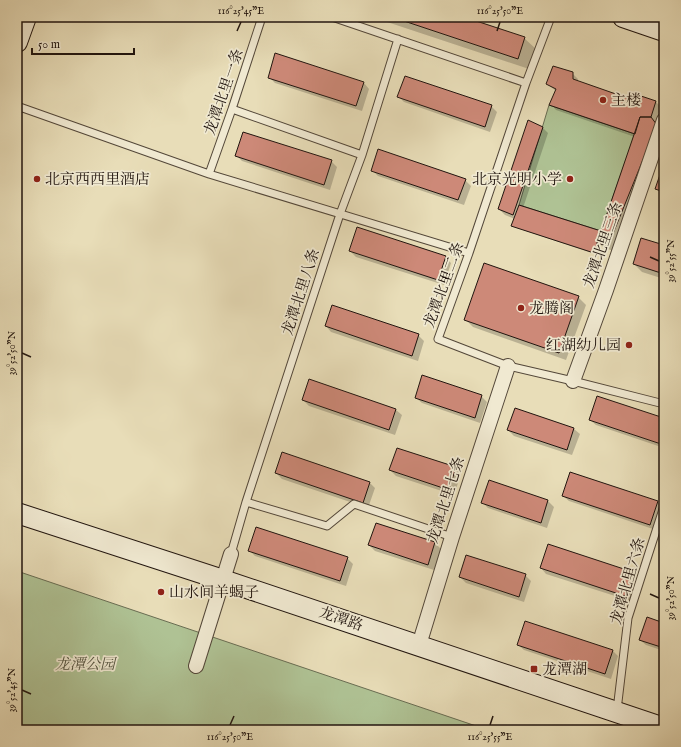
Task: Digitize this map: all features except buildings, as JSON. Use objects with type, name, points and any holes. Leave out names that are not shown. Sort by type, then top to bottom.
[{"type":"street","points":[[17,42],[26,17]]},
{"type":"street","points":[[623,17],[664,31]]},
{"type":"street","name":"龙潭北里三条","points":[[573,380],[606,290],[664,120]]},
{"type":"street","name":"龙潭北里七条","points":[[419,645],[452,537],[508,366]]},
{"type":"street","name":"龙潭路","points":[[17,513],[419,645],[664,728]]},
{"type":"street","points":[[196,666],[231,554]]},
{"type":"lane","name":"龙潭北里一条","points":[[209,174],[262,17]]},
{"type":"lane","points":[[332,17],[526,83]]},
{"type":"lane","name":"龙潭北里二条","points":[[551,17],[526,83],[469,253],[438,339],[508,366],[573,380],[664,404]]},
{"type":"lane","name":"龙潭北里八条","points":[[231,554],[246,502],[340,214],[362,155],[398,39]]},
{"type":"lane","points":[[17,106],[209,174],[469,253]]},
{"type":"lane","points":[[232,109],[362,155]]},
{"type":"lane","points":[[246,502],[327,526],[354,504],[452,537]]},
{"type":"lane","name":"龙潭北里六条","points":[[616,712],[628,618],[664,506]]},
{"type":"green space","points":[[549,105],[635,134],[601,231],[519,205]]},
{"type":"green space","name":"龙潭公园","points":[[17,571],[488,730],[17,730]]},
{"type":"place","name":"主楼","points":[[603,100]]},
{"type":"place","name":"北京西西里酒店","points":[[37,179]]},
{"type":"place","name":"北京光明小学","points":[[570,179]]},
{"type":"place","name":"龙腾阁","points":[[521,308]]},
{"type":"place","name":"红湖幼儿园","points":[[629,345]]},
{"type":"place","name":"山水间羊蝎子","points":[[161,592]]},
{"type":"place","name":"龙潭湖","points":[[534,669]]}]
